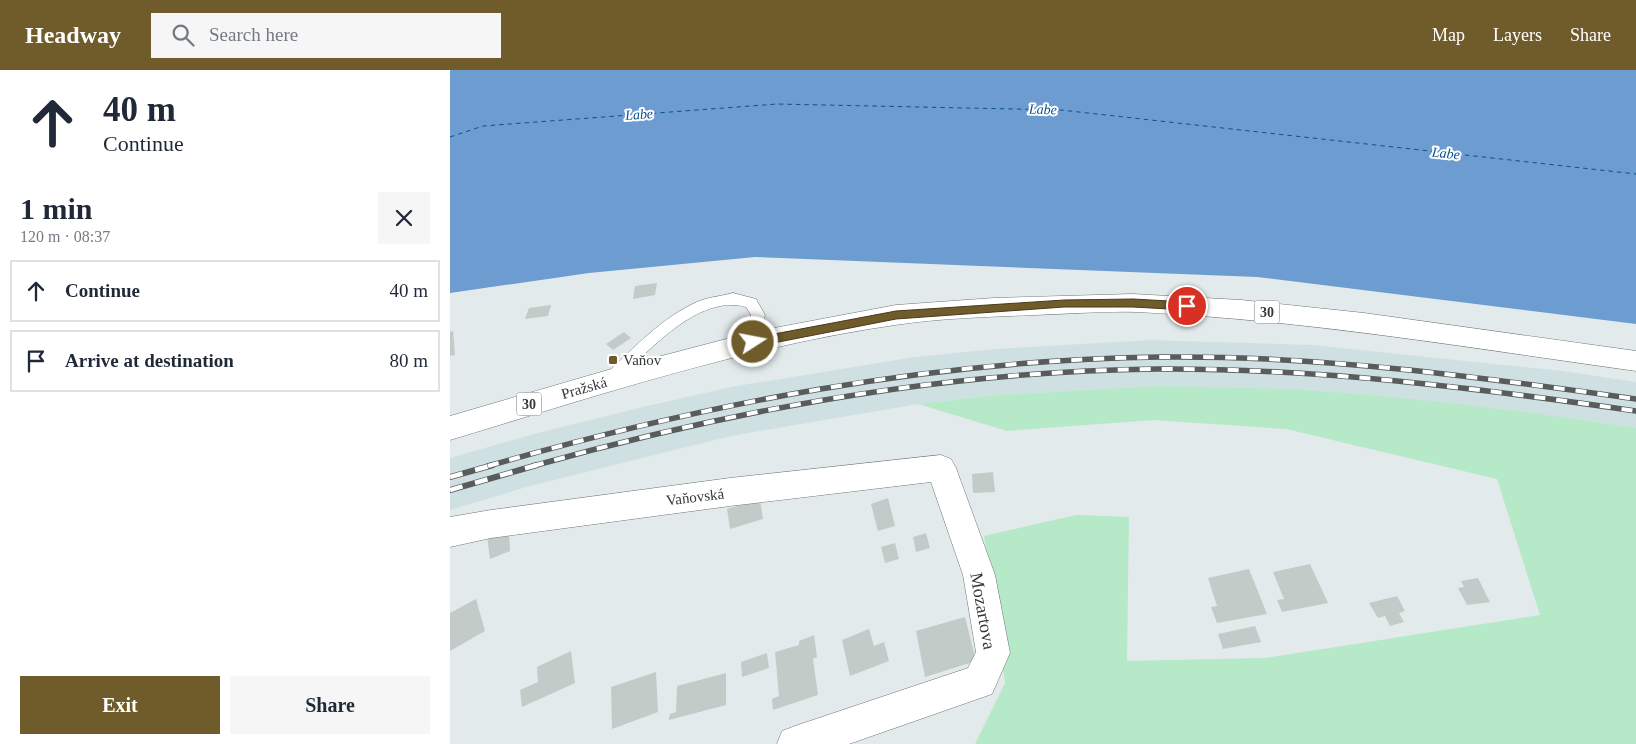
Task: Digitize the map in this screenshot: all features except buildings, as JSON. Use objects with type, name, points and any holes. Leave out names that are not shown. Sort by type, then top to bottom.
[{"type":"main road","name":"Pražská","points":[[450,428],[608,381],[753,342],[896,315],[1064,304],[1133,303],[1241,309],[1364,323],[1636,360]]},
{"type":"main road","name":"Vaňovská","points":[[450,532],[491,524],[730,492],[941,468]]},
{"type":"main road","name":"Mozartova","points":[[795,744],[980,682],[993,653],[979,576],[941,468]]},
{"type":"lane","points":[[608,381],[675,320],[704,305],[733,298],[751,303],[758,315],[753,342]]},
{"type":"shaded area","points":[[1151,340],[1312,345],[1563,371],[1636,382],[1636,428],[1578,419],[1320,391],[1157,386],[998,395],[918,404],[731,436],[530,486],[450,510],[450,458],[534,434],[647,406],[731,387],[915,357],[995,349]]},
{"type":"green space","points":[[1157,386],[1279,389],[1360,394],[1479,406],[1636,428],[1636,744],[975,744],[1005,683],[984,536],[1076,515],[1129,517],[1127,661],[1265,658],[1540,615],[1497,479],[1286,429],[1153,420],[1007,431],[918,404],[998,395]]},
{"type":"water","name":"Labe","points":[[450,70],[1636,70],[1636,324],[1257,277],[755,257],[589,273],[450,293]]},
{"type":"ferry route","points":[[450,137],[483,126],[777,104],[1061,110],[1636,174]]},
{"type":"railway","points":[[488,466],[654,423],[821,389],[989,366],[1074,360],[1220,357],[1339,364],[1518,383],[1636,399]]},
{"type":"railway","points":[[533,466],[686,427],[842,397],[999,377],[1078,371],[1217,370],[1337,376],[1457,387],[1636,411]]},
{"type":"railway","points":[[450,477],[493,465]]},
{"type":"railway","points":[[450,490],[537,465]]},
{"type":"place","name":"Vaňov","points":[[613,360]]},
{"type":"route","points":[[753,342],[896,315],[994,307],[1064,304],[1133,303],[1187,306]]}]
